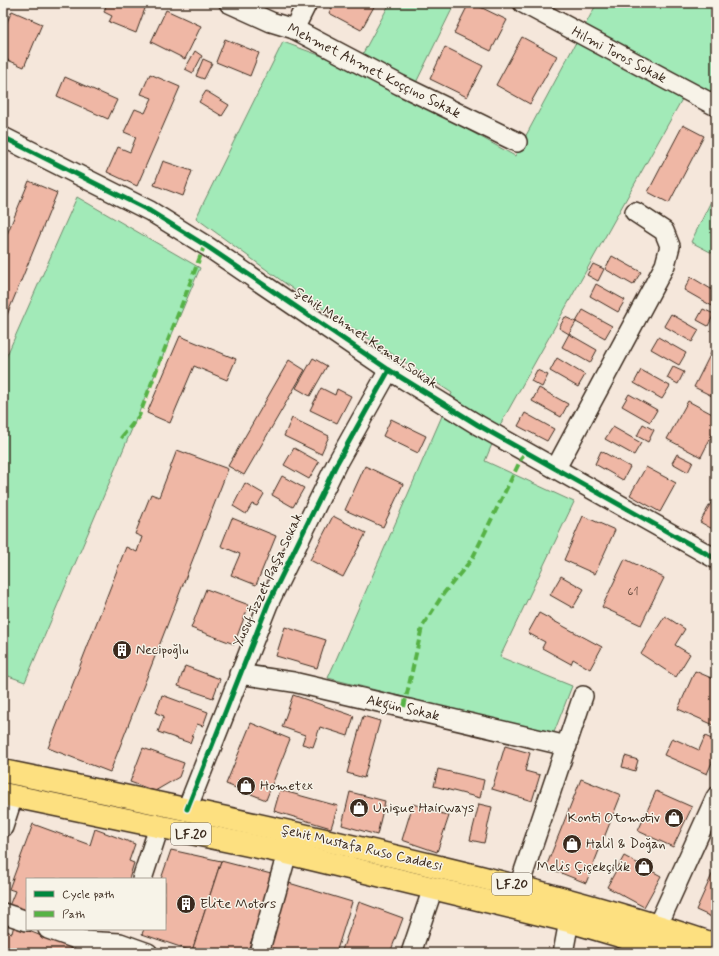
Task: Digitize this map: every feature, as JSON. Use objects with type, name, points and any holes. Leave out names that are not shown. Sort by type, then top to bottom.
[{"type":"main road","name":"Şehit Mustafa Ruso Caddesi","points":[[3,771],[266,825],[519,886],[658,925],[716,945]]},
{"type":"main road","name":"Şehit Mustafa Ruso Caddesi","points":[[8,795],[287,853],[569,921],[678,953]]},
{"type":"street","name":"Mehmet Ahmet Koççıno Sokak","points":[[229,3],[271,22],[294,29],[400,85],[517,142]]},
{"type":"street","points":[[294,29],[307,3]]},
{"type":"street","name":"Hilmi Toros Sokak","points":[[523,3],[716,106]]},
{"type":"street","name":"Şehit Mehmet Kemal Sokak","points":[[4,142],[150,211],[208,247],[389,370],[478,425],[716,559]]},
{"type":"street","points":[[556,468],[665,265],[670,246],[664,231],[635,212]]},
{"type":"street","name":"Yusuf İzzet Paşa Sokak","points":[[187,809],[239,674],[268,604],[337,463],[389,370]]},
{"type":"street","name":"Akgün Sokak","points":[[239,674],[293,682],[566,746]]},
{"type":"street","points":[[519,886],[583,696]]},
{"type":"street","points":[[3,827],[8,795]]},
{"type":"street","points":[[658,925],[716,797]]},
{"type":"street","points":[[142,878],[159,827]]},
{"type":"street","points":[[259,953],[287,853]]},
{"type":"street","points":[[411,953],[433,888]]},
{"type":"street","points":[[3,913],[26,922]]},
{"type":"street","points":[[563,953],[569,921]]},
{"type":"street","points":[[51,930],[82,942],[123,936],[148,953]]},
{"type":"green space","points":[[390,3],[455,3],[409,97],[515,156],[597,3],[716,3],[716,97],[691,83],[500,425],[485,461],[574,502],[500,657],[572,686],[553,735],[328,678],[452,393],[297,292],[196,218],[283,42],[355,68]]},
{"type":"green space","points":[[716,191],[716,255],[691,242]]},
{"type":"green space","points":[[77,197],[200,268],[25,682],[3,674],[3,364]]},
{"type":"building","points":[[107,3],[147,3],[136,33],[109,22],[112,16],[104,12]]},
{"type":"building","points":[[334,3],[376,3],[361,30],[329,13]]},
{"type":"building","points":[[469,3],[472,3],[507,20],[491,51],[454,33]]},
{"type":"building","points":[[166,10],[201,26],[185,59],[151,42]]},
{"type":"building","points":[[12,11],[42,24],[24,67],[3,58],[3,31]]},
{"type":"building","points":[[522,37],[557,56],[530,104],[496,85]]},
{"type":"building","points":[[225,39],[259,53],[250,76],[216,62]]},
{"type":"building","points":[[445,47],[483,66],[467,97],[430,79]]},
{"type":"building","points":[[195,51],[202,56],[193,73],[185,69]]},
{"type":"building","points":[[203,59],[212,63],[204,79],[196,76]]},
{"type":"building","points":[[150,74],[180,87],[137,186],[107,172],[118,147],[130,152],[136,137],[124,132],[135,109],[145,113],[152,98],[141,94]]},
{"type":"building","points":[[65,77],[117,100],[108,119],[57,96]]},
{"type":"building","points":[[206,91],[229,105],[222,116],[199,102]]},
{"type":"building","points":[[683,125],[704,136],[669,203],[648,192]]},
{"type":"building","points":[[163,161],[192,171],[183,196],[154,185]]},
{"type":"building","points":[[29,181],[57,193],[7,315],[3,313],[3,244]]},
{"type":"building","points":[[612,256],[641,272],[633,285],[605,269]]},
{"type":"building","points":[[593,264],[604,269],[598,281],[587,275]]},
{"type":"building","points":[[691,277],[716,292],[716,299],[712,306],[684,290]]},
{"type":"building","points":[[596,284],[625,300],[618,312],[590,296]]},
{"type":"building","points":[[703,309],[714,314],[708,326],[697,320]]},
{"type":"building","points":[[583,310],[612,326],[605,338],[576,322]]},
{"type":"building","points":[[671,314],[699,330],[692,342],[664,326]]},
{"type":"building","points":[[565,317],[576,322],[569,334],[559,328]]},
{"type":"building","points":[[569,334],[597,350],[590,363],[562,347]]},
{"type":"building","points":[[180,336],[236,359],[227,380],[194,366],[170,423],[147,413]]},
{"type":"building","points":[[658,337],[686,353],[679,365],[651,349]]},
{"type":"building","points":[[713,349],[716,350],[716,398],[694,387]]},
{"type":"building","points":[[313,358],[327,366],[310,396],[296,388]]},
{"type":"building","points":[[557,358],[585,375],[578,387],[550,371]]},
{"type":"building","points":[[289,360],[305,370],[244,475],[228,466]]},
{"type":"building","points":[[673,367],[684,372],[678,384],[667,378]]},
{"type":"building","points":[[537,370],[548,375],[542,387],[531,381]]},
{"type":"building","points":[[641,370],[670,386],[662,399],[634,383]]},
{"type":"building","points":[[321,388],[335,395],[337,389],[351,396],[337,423],[310,410]]},
{"type":"building","points":[[539,388],[568,404],[561,417],[532,401]]},
{"type":"building","points":[[629,394],[657,410],[650,422],[622,406]]},
{"type":"building","points":[[688,401],[716,416],[716,427],[701,457],[667,439]]},
{"type":"building","points":[[525,413],[554,429],[547,441],[518,426]]},
{"type":"building","points":[[292,418],[329,436],[321,454],[284,436]]},
{"type":"building","points":[[391,419],[426,436],[418,453],[383,436]]},
{"type":"building","points":[[643,424],[654,430],[648,442],[637,436]]},
{"type":"building","points":[[613,427],[641,443],[634,455],[605,439]]},
{"type":"building","points":[[294,448],[319,462],[309,479],[284,465]]},
{"type":"building","name":"Necipoğlu","points":[[177,450],[228,469],[110,772],[48,748],[126,547],[137,552],[142,537],[135,534],[151,494],[159,497]]},
{"type":"building","points":[[601,451],[630,467],[623,480],[595,464]]},
{"type":"building","points":[[677,454],[693,462],[688,472],[672,463]]},
{"type":"building","points":[[365,466],[403,484],[383,527],[345,510]]},
{"type":"building","points":[[646,467],[676,483],[660,512],[630,495]]},
{"type":"building","points":[[282,476],[304,488],[293,507],[272,495]]},
{"type":"building","points":[[245,483],[264,494],[257,506],[252,504],[246,514],[233,506]]},
{"type":"building","points":[[716,494],[716,531],[700,522]]},
{"type":"building","points":[[333,516],[366,533],[343,577],[310,560]]},
{"type":"building","points":[[583,516],[615,530],[595,574],[564,560]]},
{"type":"building","points":[[232,518],[276,536],[256,585],[231,575],[240,554],[221,546]]},
{"type":"building","points":[[625,559],[664,578],[641,625],[602,607]]},
{"type":"building","points":[[561,576],[584,589],[573,608],[550,595]]},
{"type":"building","points":[[206,589],[249,605],[234,644],[191,628]]},
{"type":"building","points":[[539,613],[602,647],[590,669],[573,659],[571,664],[542,648],[545,642],[528,633]]},
{"type":"building","points":[[665,616],[685,629],[675,645],[690,654],[676,677],[641,654]]},
{"type":"building","points":[[285,627],[326,640],[317,668],[276,656]]},
{"type":"building","points":[[185,666],[220,679],[213,698],[178,686]]},
{"type":"building","points":[[695,671],[716,680],[716,726],[678,709]]},
{"type":"building","points":[[162,695],[208,712],[203,726],[197,724],[190,743],[158,732],[164,716],[156,713]]},
{"type":"building","points":[[293,695],[354,716],[348,736],[320,727],[313,747],[302,744],[305,735],[282,727]]},
{"type":"building","points":[[363,716],[380,721],[364,778],[347,773]]},
{"type":"building","points":[[251,723],[290,739],[266,800],[226,784]]},
{"type":"building","points":[[705,736],[716,741],[716,753],[707,774],[664,755],[672,738],[699,750]]},
{"type":"building","points":[[505,746],[530,753],[525,771],[540,775],[532,801],[492,789]]},
{"type":"building","points":[[143,748],[184,763],[179,777],[155,791],[130,782]]},
{"type":"building","points":[[625,756],[638,760],[635,771],[622,767]]},
{"type":"building","points":[[438,769],[484,780],[480,798],[434,786]]},
{"type":"building","points":[[581,779],[621,795],[586,883],[546,867]]},
{"type":"building","points":[[280,790],[338,806],[331,828],[274,811]]},
{"type":"building","points":[[656,791],[692,807],[673,847],[638,831]]},
{"type":"building","points":[[350,792],[385,801],[377,835],[342,825]]},
{"type":"building","points":[[413,804],[449,816],[437,852],[402,840]]},
{"type":"building","points":[[479,804],[492,807],[484,843],[470,840]]},
{"type":"building","points":[[33,824],[90,845],[95,829],[135,844],[129,861],[134,863],[129,878],[26,878],[26,918],[7,911],[15,891],[9,889]]},
{"type":"building","name":"Elite Motors","points":[[171,850],[221,861],[192,951],[142,934],[144,930],[166,930],[166,878],[161,878]]},
{"type":"building","points":[[624,856],[661,876],[644,907],[607,887]]},
{"type":"building","points":[[221,861],[275,875],[247,953],[199,953],[192,951]]},
{"type":"building","points":[[716,868],[716,919],[696,910]]},
{"type":"building","points":[[289,883],[352,902],[336,953],[290,953],[269,947]]},
{"type":"building","points":[[359,902],[403,918],[390,953],[341,953]]},
{"type":"building","points":[[14,925],[84,953],[3,953],[3,930],[12,933]]},
{"type":"marked path","points":[[121,438],[139,416],[205,244]]},
{"type":"marked path","points":[[404,707],[422,627],[444,593],[472,559],[525,451]]},
{"type":"cycle path","points":[[3,137],[150,211],[208,247],[389,370],[478,425],[716,559]]},
{"type":"cycle path","points":[[187,809],[268,604],[337,463],[389,370]]},
{"type":"place","name":"Necipoğlu","points":[[122,650]]},
{"type":"place","name":"Hometex","points":[[246,786]]},
{"type":"place","name":"Unique Hairways","points":[[359,808]]},
{"type":"place","name":"Konti Otomotiv","points":[[674,818]]},
{"type":"place","name":"Halil & Doğan","points":[[572,844]]},
{"type":"place","name":"Melis Çiçekçilik","points":[[644,867]]},
{"type":"place","name":"Elite Motors","points":[[186,904]]}]
